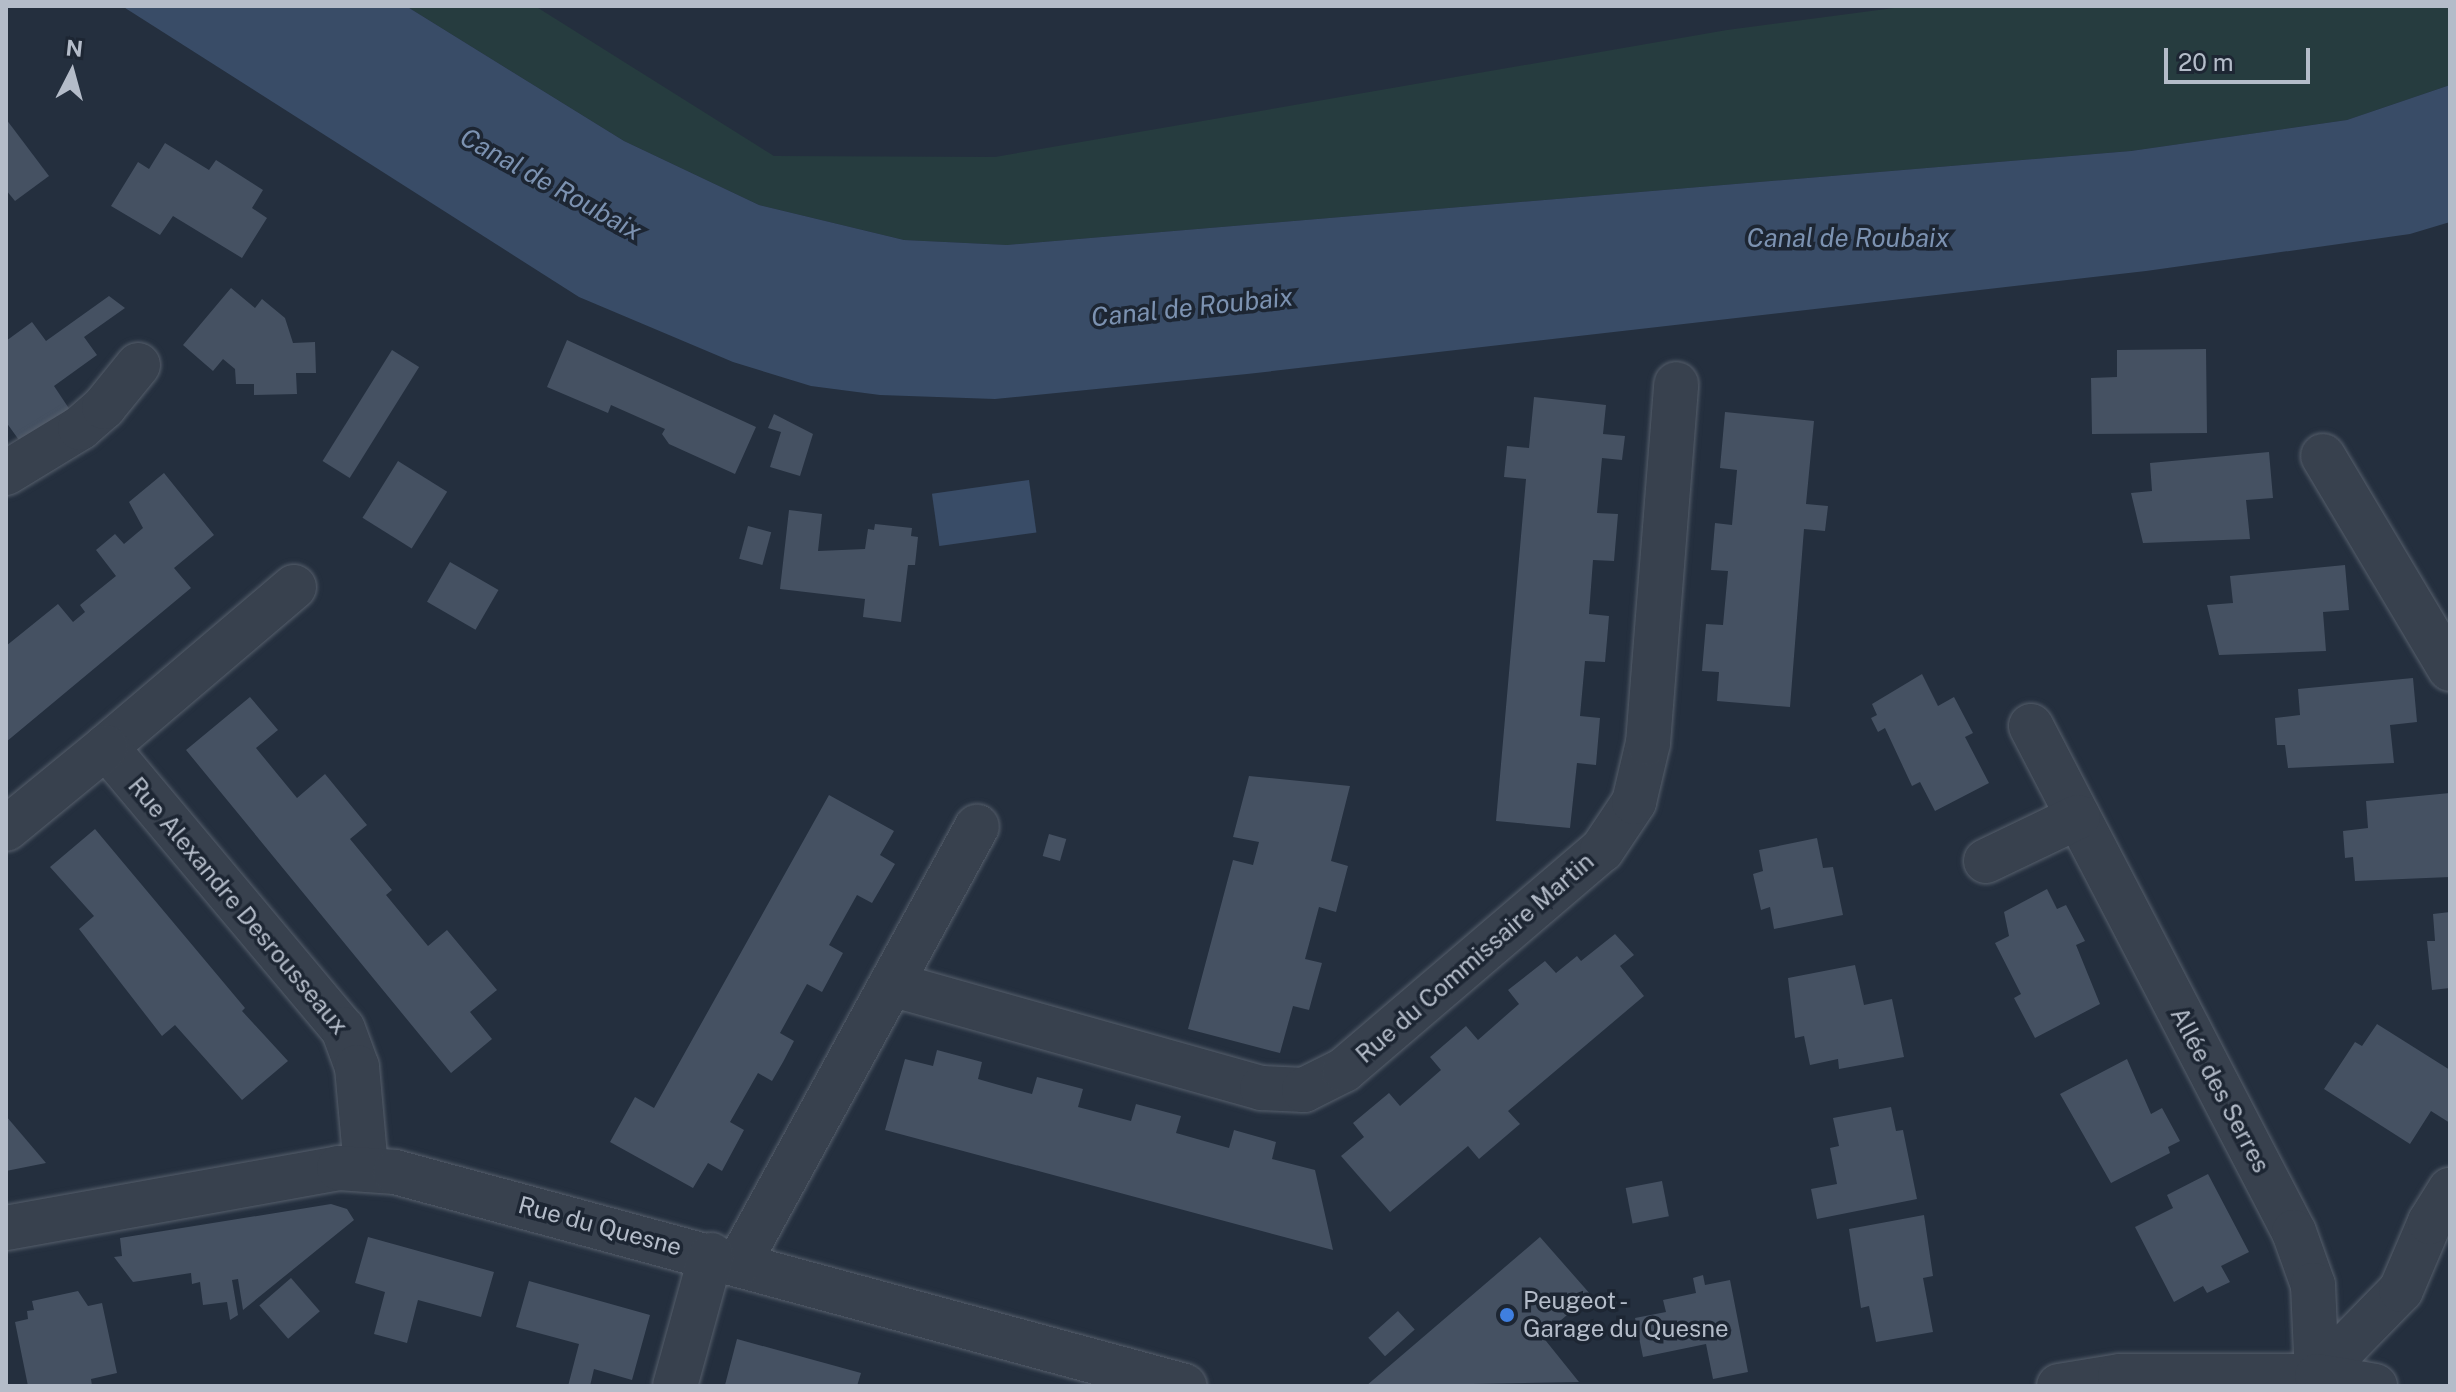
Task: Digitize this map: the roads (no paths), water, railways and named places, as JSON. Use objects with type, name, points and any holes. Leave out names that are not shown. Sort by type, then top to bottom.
[{"type":"street","points":[[6,473],[80,428],[104,407],[138,365]]},
{"type":"street","name":"Rue du Commissaire Martin","points":[[891,984],[1262,1088],[1304,1090],[1344,1070],[1602,850],[1634,802],[1648,743],[1676,384]]},
{"type":"street","points":[[2323,456],[2450,669]]},
{"type":"street","points":[[6,829],[294,587]]},
{"type":"street","name":"Allée des Serres","points":[[2031,726],[2294,1232],[2313,1285],[2317,1376]]},
{"type":"street","name":"Rue Alexandre Desrousseaux","points":[[106,747],[343,1029],[357,1067],[366,1168]]},
{"type":"street","points":[[1986,861],[2078,817]]},
{"type":"street","points":[[675,1386],[725,1259],[891,984],[977,827]]},
{"type":"street","name":"Rue du Quesne","points":[[6,1228],[284,1177],[366,1168],[725,1259],[1185,1386]]},
{"type":"street","points":[[2317,1376],[2401,1290],[2430,1222],[2450,1190]]},
{"type":"street","points":[[2059,1386],[2120,1376],[2317,1376],[2375,1386]]},
{"type":"water","name":"Canal de Roubaix","points":[[122,6],[406,6],[624,141],[759,205],[904,240],[1007,245],[2131,151],[2347,120],[2450,85],[2450,222],[2410,234],[2146,271],[1247,374],[995,399],[880,395],[811,386],[733,362],[579,297]]},
{"type":"water","points":[[1029,480],[1036,532],[939,546],[932,494]]},
{"type":"place","name":"Peugeot - Garage du Quesne","points":[[1507,1315]]}]
